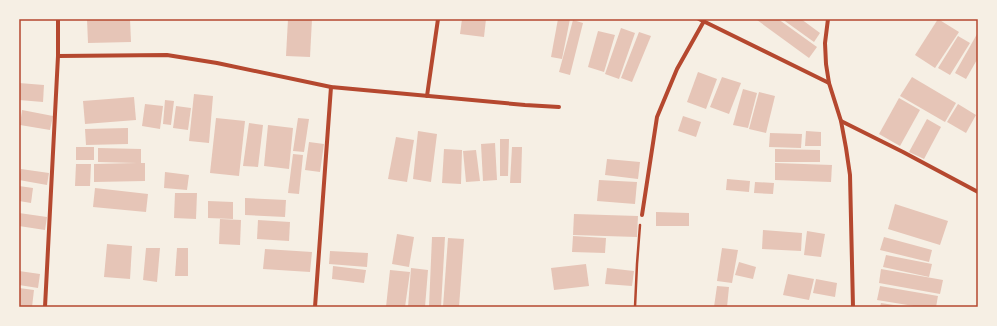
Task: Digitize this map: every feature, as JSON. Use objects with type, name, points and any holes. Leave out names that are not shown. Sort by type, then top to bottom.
[{"type":"street","points":[[45,307],[58,56],[58,19]]},
{"type":"street","points":[[427,96],[438,19]]},
{"type":"street","points":[[699,19],[829,83]]},
{"type":"street","points":[[828,19],[825,43],[826,64],[829,83],[841,121],[850,174],[853,307]]},
{"type":"street","points":[[642,215],[657,117],[677,69],[704,21]]},
{"type":"street","points":[[58,56],[167,55],[217,63],[330,87],[525,106],[559,107]]},
{"type":"street","points":[[315,307],[330,87]]},
{"type":"street","points":[[841,121],[910,155],[978,192]]},
{"type":"path","points":[[635,307],[637,264],[642,215]]},
{"type":"building","points":[[87,19],[130,19],[131,42],[88,43]]},
{"type":"building","points":[[288,19],[312,19],[310,57],[286,56]]},
{"type":"building","points":[[462,19],[486,19],[484,37],[460,34]]},
{"type":"building","points":[[558,19],[570,19],[562,59],[551,57]]},
{"type":"building","points":[[757,19],[778,19],[817,47],[809,58]]},
{"type":"building","points":[[782,19],[801,19],[820,33],[814,42]]},
{"type":"building","points":[[938,19],[959,32],[935,68],[915,55]]},
{"type":"building","points":[[573,20],[583,23],[570,75],[559,72]]},
{"type":"building","points":[[621,28],[635,33],[619,79],[605,74]]},
{"type":"building","points":[[598,31],[615,35],[604,72],[588,67]]},
{"type":"building","points":[[639,32],[651,36],[632,82],[621,78]]},
{"type":"building","points":[[977,34],[978,58],[966,79],[955,73]]},
{"type":"building","points":[[958,36],[970,43],[950,75],[938,68]]},
{"type":"building","points":[[698,72],[717,79],[706,109],[687,102]]},
{"type":"building","points":[[722,77],[741,83],[729,114],[710,107]]},
{"type":"building","points":[[912,77],[956,103],[945,122],[900,96]]},
{"type":"building","points":[[19,83],[44,85],[43,102],[19,100]]},
{"type":"building","points":[[743,89],[757,93],[748,128],[733,125]]},
{"type":"building","points":[[759,92],[775,96],[766,133],[749,129]]},
{"type":"building","points":[[194,94],[213,96],[209,143],[189,141]]},
{"type":"building","points":[[134,97],[136,120],[85,124],[83,101]]},
{"type":"building","points":[[899,98],[920,110],[900,146],[879,134]]},
{"type":"building","points":[[165,100],[174,101],[171,125],[163,124]]},
{"type":"building","points":[[145,104],[163,106],[160,129],[142,126]]},
{"type":"building","points":[[958,104],[976,115],[966,133],[947,122]]},
{"type":"building","points":[[176,106],[191,108],[188,130],[173,128]]},
{"type":"building","points":[[22,110],[53,116],[50,130],[20,125]]},
{"type":"building","points":[[683,116],[701,122],[696,137],[678,131]]},
{"type":"building","points":[[216,118],[245,121],[239,176],[210,173]]},
{"type":"building","points":[[298,118],[309,119],[304,152],[293,151]]},
{"type":"building","points":[[927,119],[941,127],[924,159],[909,152]]},
{"type":"building","points":[[249,123],[263,125],[258,167],[243,166]]},
{"type":"building","points":[[268,125],[293,128],[289,169],[264,166]]},
{"type":"building","points":[[128,128],[128,144],[86,145],[85,129]]},
{"type":"building","points":[[418,131],[437,134],[431,182],[413,179]]},
{"type":"building","points":[[806,131],[821,132],[821,146],[805,146]]},
{"type":"building","points":[[770,133],[802,134],[801,148],[769,147]]},
{"type":"building","points":[[396,137],[414,140],[407,182],[388,179]]},
{"type":"building","points":[[500,139],[509,139],[508,176],[500,176]]},
{"type":"building","points":[[309,142],[324,144],[320,172],[305,170]]},
{"type":"building","points":[[495,143],[497,180],[483,181],[481,144]]},
{"type":"building","points":[[76,147],[94,147],[94,160],[76,160]]},
{"type":"building","points":[[512,147],[522,147],[521,183],[510,183]]},
{"type":"building","points":[[98,148],[141,149],[141,163],[145,163],[145,181],[94,182],[94,164],[137,163],[98,162]]},
{"type":"building","points":[[444,149],[462,150],[461,184],[442,183]]},
{"type":"building","points":[[775,149],[820,150],[820,162],[775,162]]},
{"type":"building","points":[[476,150],[480,181],[466,182],[463,151]]},
{"type":"building","points":[[293,154],[303,155],[299,194],[288,193]]},
{"type":"building","points":[[607,159],[640,162],[638,179],[605,175]]},
{"type":"building","points":[[775,163],[832,165],[831,182],[775,180]]},
{"type":"building","points":[[76,164],[91,164],[90,186],[75,186]]},
{"type":"building","points":[[21,169],[49,173],[47,185],[19,180]]},
{"type":"building","points":[[165,172],[189,175],[187,190],[164,188]]},
{"type":"building","points":[[727,179],[750,181],[749,192],[726,190]]},
{"type":"building","points":[[599,180],[637,182],[635,204],[597,201]]},
{"type":"building","points":[[755,182],[774,183],[773,194],[754,193]]},
{"type":"building","points":[[19,186],[33,188],[31,203],[19,201]]},
{"type":"building","points":[[95,188],[148,194],[146,212],[93,207]]},
{"type":"building","points":[[175,193],[197,193],[196,219],[174,218]]},
{"type":"building","points":[[245,198],[286,200],[285,217],[245,215]]},
{"type":"building","points":[[208,201],[233,202],[233,219],[208,218]]},
{"type":"building","points":[[895,204],[948,221],[940,245],[888,229]]},
{"type":"building","points":[[656,212],[689,213],[689,226],[656,226]]},
{"type":"building","points":[[19,213],[47,217],[45,230],[19,226]]},
{"type":"building","points":[[574,214],[638,216],[637,237],[573,235]]},
{"type":"building","points":[[220,219],[241,220],[240,245],[219,244]]},
{"type":"building","points":[[258,220],[290,222],[289,241],[257,239]]},
{"type":"building","points":[[763,230],[802,233],[801,251],[762,249]]},
{"type":"building","points":[[807,231],[825,234],[821,257],[804,255]]},
{"type":"building","points":[[397,234],[414,237],[409,267],[392,264]]},
{"type":"building","points":[[573,236],[606,238],[605,253],[572,252]]},
{"type":"building","points":[[432,237],[445,237],[441,307],[429,307]]},
{"type":"building","points":[[884,237],[932,250],[929,262],[880,250]]},
{"type":"building","points":[[448,238],[464,239],[459,307],[443,307]]},
{"type":"building","points":[[107,244],[132,246],[130,279],[104,277]]},
{"type":"building","points":[[146,248],[160,248],[157,282],[143,280]]},
{"type":"building","points":[[177,248],[188,248],[188,276],[175,276]]},
{"type":"building","points":[[722,248],[738,250],[732,283],[717,281]]},
{"type":"building","points":[[265,249],[312,252],[310,272],[263,269]]},
{"type":"building","points":[[330,251],[368,253],[367,267],[329,264]]},
{"type":"building","points":[[886,255],[932,264],[929,277],[883,267]]},
{"type":"building","points":[[739,262],[756,267],[753,279],[735,275]]},
{"type":"building","points":[[586,264],[589,286],[554,290],[551,268]]},
{"type":"building","points":[[333,266],[366,270],[364,283],[332,279]]},
{"type":"building","points":[[411,268],[428,270],[425,307],[408,307]]},
{"type":"building","points":[[607,268],[634,271],[632,286],[605,284]]},
{"type":"building","points":[[881,269],[943,280],[940,294],[879,283]]},
{"type":"building","points":[[390,270],[410,272],[405,307],[386,307]]},
{"type":"building","points":[[19,271],[40,274],[38,288],[19,285]]},
{"type":"building","points":[[788,274],[814,279],[809,300],[783,295]]},
{"type":"building","points":[[816,279],[837,283],[835,297],[813,293]]},
{"type":"building","points":[[717,286],[729,287],[727,307],[714,307]]},
{"type":"building","points":[[880,286],[938,296],[936,307],[920,307],[877,300]]},
{"type":"building","points":[[19,288],[34,290],[32,307],[19,307]]},
{"type":"building","points":[[881,303],[900,306],[880,307]]}]
